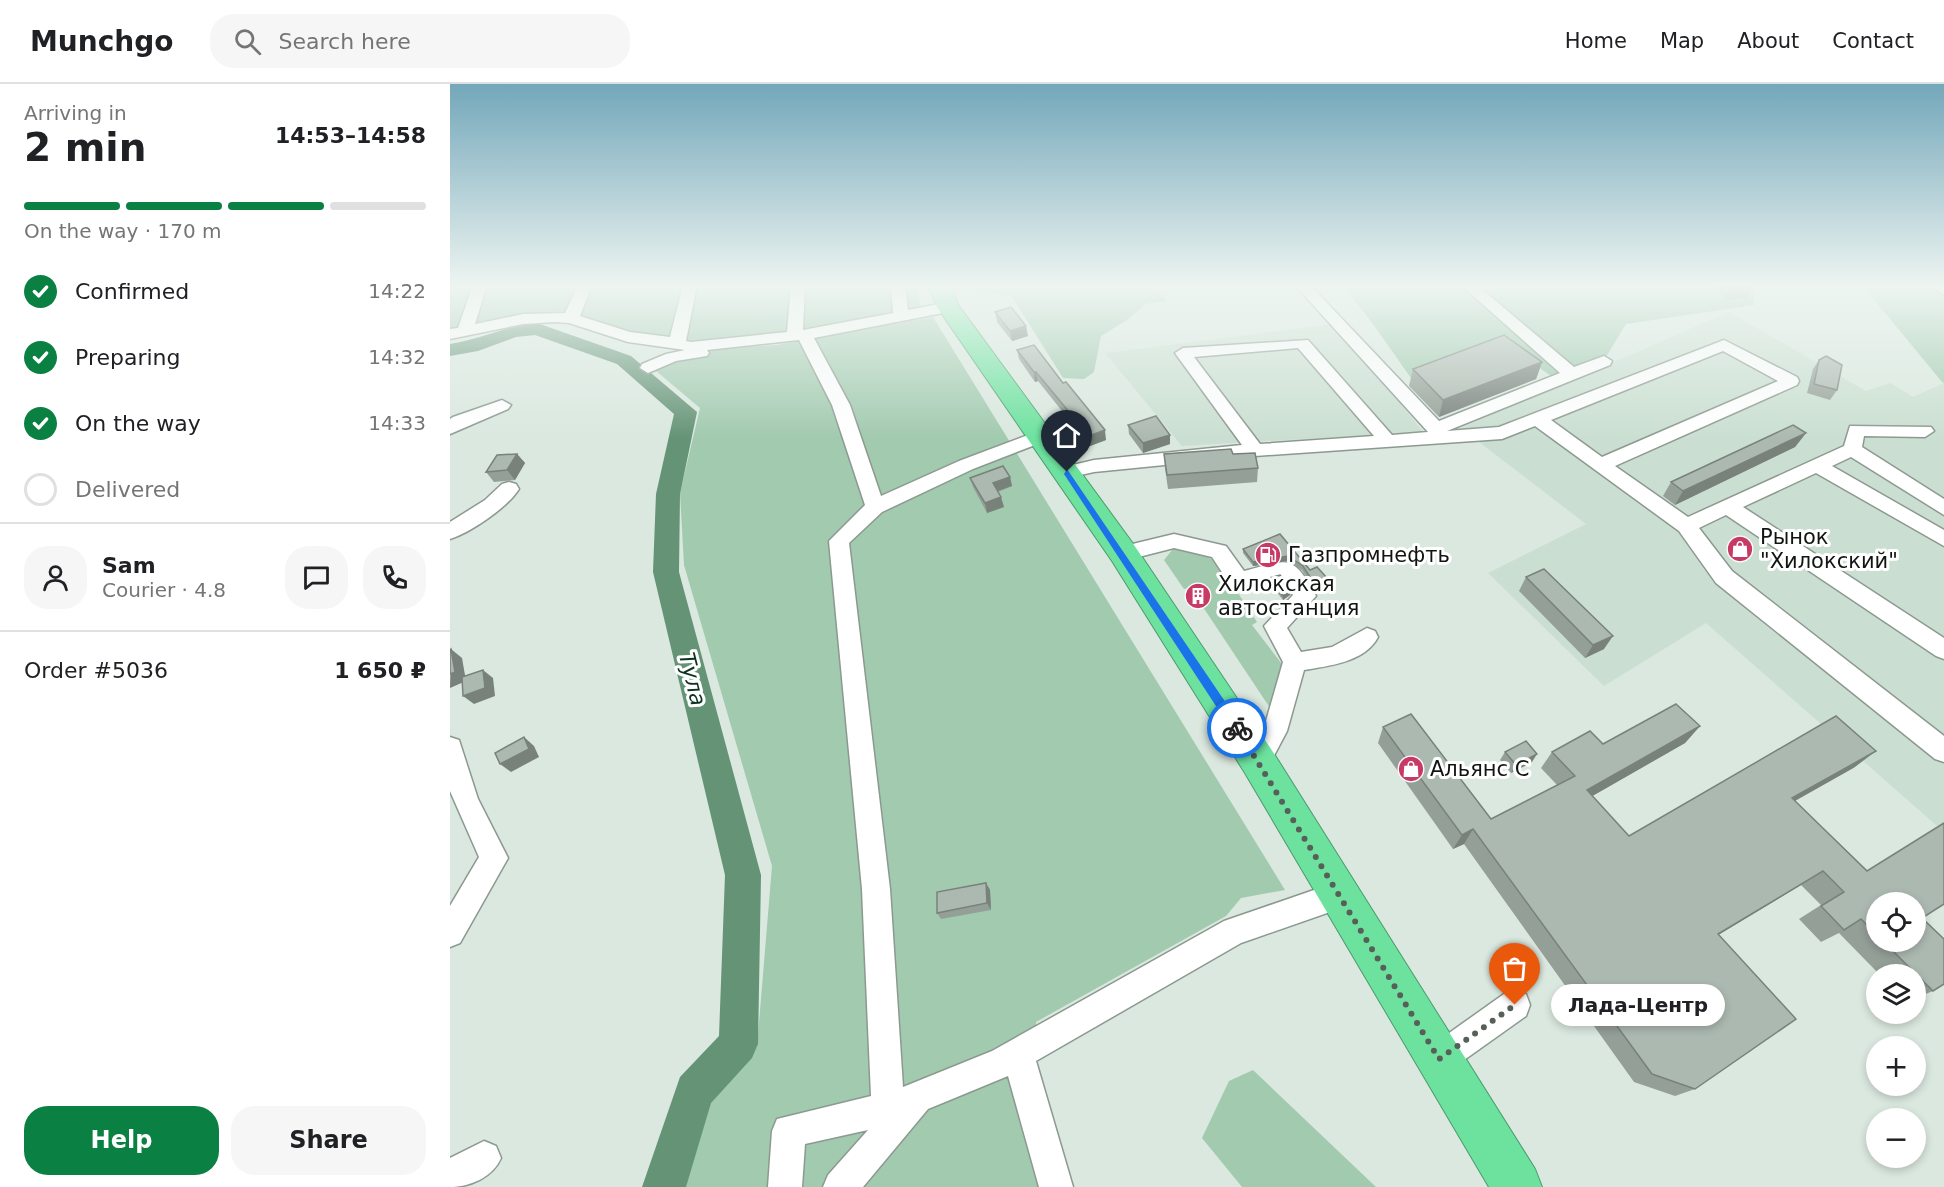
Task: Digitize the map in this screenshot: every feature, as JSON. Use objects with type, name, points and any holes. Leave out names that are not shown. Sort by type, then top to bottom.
[{"type":"highway","points":[[972,336],[1123,553],[1258,761],[1517,1187]]},
{"type":"street","points":[[626,336],[691,347],[797,336]]},
{"type":"street","points":[[677,343],[678,336]]},
{"type":"street","points":[[648,368],[683,355],[799,336]]},
{"type":"street","points":[[802,336],[841,405],[875,507]]},
{"type":"street","points":[[1354,336],[1437,433]]},
{"type":"street","points":[[1527,336],[1570,374]]},
{"type":"street","points":[[1255,450],[1183,353],[1302,343],[1387,440]]},
{"type":"street","points":[[1067,472],[1094,466],[1387,440],[1437,433],[1502,434],[1724,345],[1791,381],[1600,465]]},
{"type":"street","points":[[1437,433],[1604,361]]},
{"type":"street","points":[[450,428],[459,421],[502,405]]},
{"type":"street","points":[[1538,419],[1686,526],[1724,577],[1944,751]]},
{"type":"street","points":[[1852,448],[1856,430],[1925,431]]},
{"type":"street","points":[[840,1187],[903,1103],[876,890],[839,541],[875,507],[966,465],[1042,436]]},
{"type":"street","points":[[1686,526],[1852,448]]},
{"type":"street","points":[[1852,448],[1944,508]]},
{"type":"street","points":[[1817,465],[1944,539]]},
{"type":"street","points":[[450,532],[486,510],[509,489]]},
{"type":"street","points":[[1728,507],[1944,650]]},
{"type":"street","points":[[1123,553],[1174,541],[1219,551],[1239,580],[1285,568],[1305,596],[1275,626],[1295,662],[1275,731],[1258,761]]},
{"type":"street","points":[[1295,662],[1337,656],[1367,637]]},
{"type":"street","points":[[450,748],[455,802],[495,858],[450,933]]},
{"type":"street","points":[[785,1187],[789,1131],[903,1103],[1018,1054],[1234,931],[1340,895]]},
{"type":"street","points":[[1439,1059],[1515,1005]]},
{"type":"street","points":[[1018,1054],[1056,1187]]},
{"type":"street","points":[[450,1176],[484,1158]]},
{"type":"shaded area","points":[[1237,336],[1346,336],[1423,432],[1182,446],[1105,353]]},
{"type":"shaded area","name":"Рынок \"Хилокский\"","points":[[1672,336],[1771,336],[1866,391],[1890,383],[1913,397],[1944,383],[1944,832],[1706,623],[1604,686],[1488,573],[1586,524],[1461,428]]},
{"type":"green space","points":[[646,336],[759,336],[696,344]]},
{"type":"green space","points":[[824,336],[945,336],[1285,890],[1241,898],[1226,916],[1036,1022],[1037,1145],[1047,1187],[684,1187],[709,1102],[757,1047],[772,866],[684,565],[680,493],[700,408],[649,365],[690,350],[776,345]]},
{"type":"green space","points":[[1037,336],[1101,336],[1094,372],[1084,379],[1063,378]]},
{"type":"green space","points":[[1381,336],[1618,336],[1606,357],[1551,376],[1506,344],[1411,378]]},
{"type":"green space","points":[[1904,336],[1944,336],[1944,383]]},
{"type":"green space","points":[[1182,547],[1217,561],[1257,622],[1252,625],[1285,668],[1275,690],[1272,711],[1201,604],[1210,599],[1201,586],[1184,589],[1164,560],[1173,549]]},
{"type":"green space","points":[[1253,1070],[1376,1187],[1242,1187],[1202,1138],[1229,1081]]},
{"type":"building","points":[[1500,336],[1506,336],[1542,362],[1443,400],[1413,369]]},
{"type":"building","points":[[1034,345],[1063,383],[1066,382],[1105,430],[1089,436],[1017,350]]},
{"type":"building","points":[[1826,356],[1842,365],[1837,390],[1814,384],[1819,360]]},
{"type":"building","points":[[1156,416],[1170,435],[1143,443],[1128,425]]},
{"type":"building","points":[[1793,425],[1806,433],[1683,491],[1671,482]]},
{"type":"building","points":[[1231,449],[1233,454],[1255,453],[1258,468],[1167,475],[1164,454]]},
{"type":"building","points":[[517,454],[507,470],[486,472],[497,455]]},
{"type":"building","points":[[1003,466],[1010,477],[993,483],[1001,497],[985,503],[970,478]]},
{"type":"building","points":[[1280,534],[1310,570],[1317,567],[1327,578],[1314,583],[1303,566],[1288,556],[1253,562],[1243,549]]},
{"type":"building","points":[[1544,569],[1613,636],[1593,645],[1526,577]]},
{"type":"building","points":[[1280,575],[1291,590],[1283,596],[1269,578]]},
{"type":"building","points":[[450,650],[455,672],[450,674]]},
{"type":"building","points":[[483,670],[485,688],[463,696],[462,677]]},
{"type":"building","points":[[1676,704],[1700,726],[1587,790],[1629,836],[1836,716],[1876,751],[1792,798],[1867,871],[1944,823],[1944,904],[1926,915],[1926,892],[1866,892],[1866,924],[1861,919],[1844,930],[1821,906],[1844,892],[1823,871],[1718,934],[1796,1019],[1695,1089],[1652,1074],[1473,829],[1462,835],[1383,727],[1411,714],[1491,819],[1575,776],[1552,752],[1590,731],[1603,744]]},
{"type":"building","points":[[524,737],[529,749],[500,764],[495,753]]},
{"type":"building","points":[[1526,741],[1537,754],[1516,765],[1505,752]]},
{"type":"building","points":[[986,883],[987,903],[937,913],[937,892]]},
{"type":"building","points":[[1926,922],[1944,939],[1944,984],[1933,991],[1926,984],[1926,964],[1906,964],[1894,952],[1926,952]]},
{"type":"waterway","name":"Тула","points":[[450,350],[471,347],[499,336]]},
{"type":"waterway","name":"Тула","points":[[558,336],[624,360],[686,412],[668,494],[666,572],[743,875],[738,1044],[694,1091],[664,1187]]},
{"type":"way so far","points":[[1237,728],[1439,1059],[1515,1005]]},
{"type":"place","name":"Рынок \"Хилокский\"","points":[[1740,549]]},
{"type":"place","name":"Газпромнефть","points":[[1268,555]]},
{"type":"place","name":"Хилокская автостанция","points":[[1198,596]]},
{"type":"place","name":"Альянс С","points":[[1411,769]]},
{"type":"place","name":"Лада-Центр","points":[[1515,1005]]},
{"type":"route","points":[[1067,472],[1123,553],[1237,728]]}]
